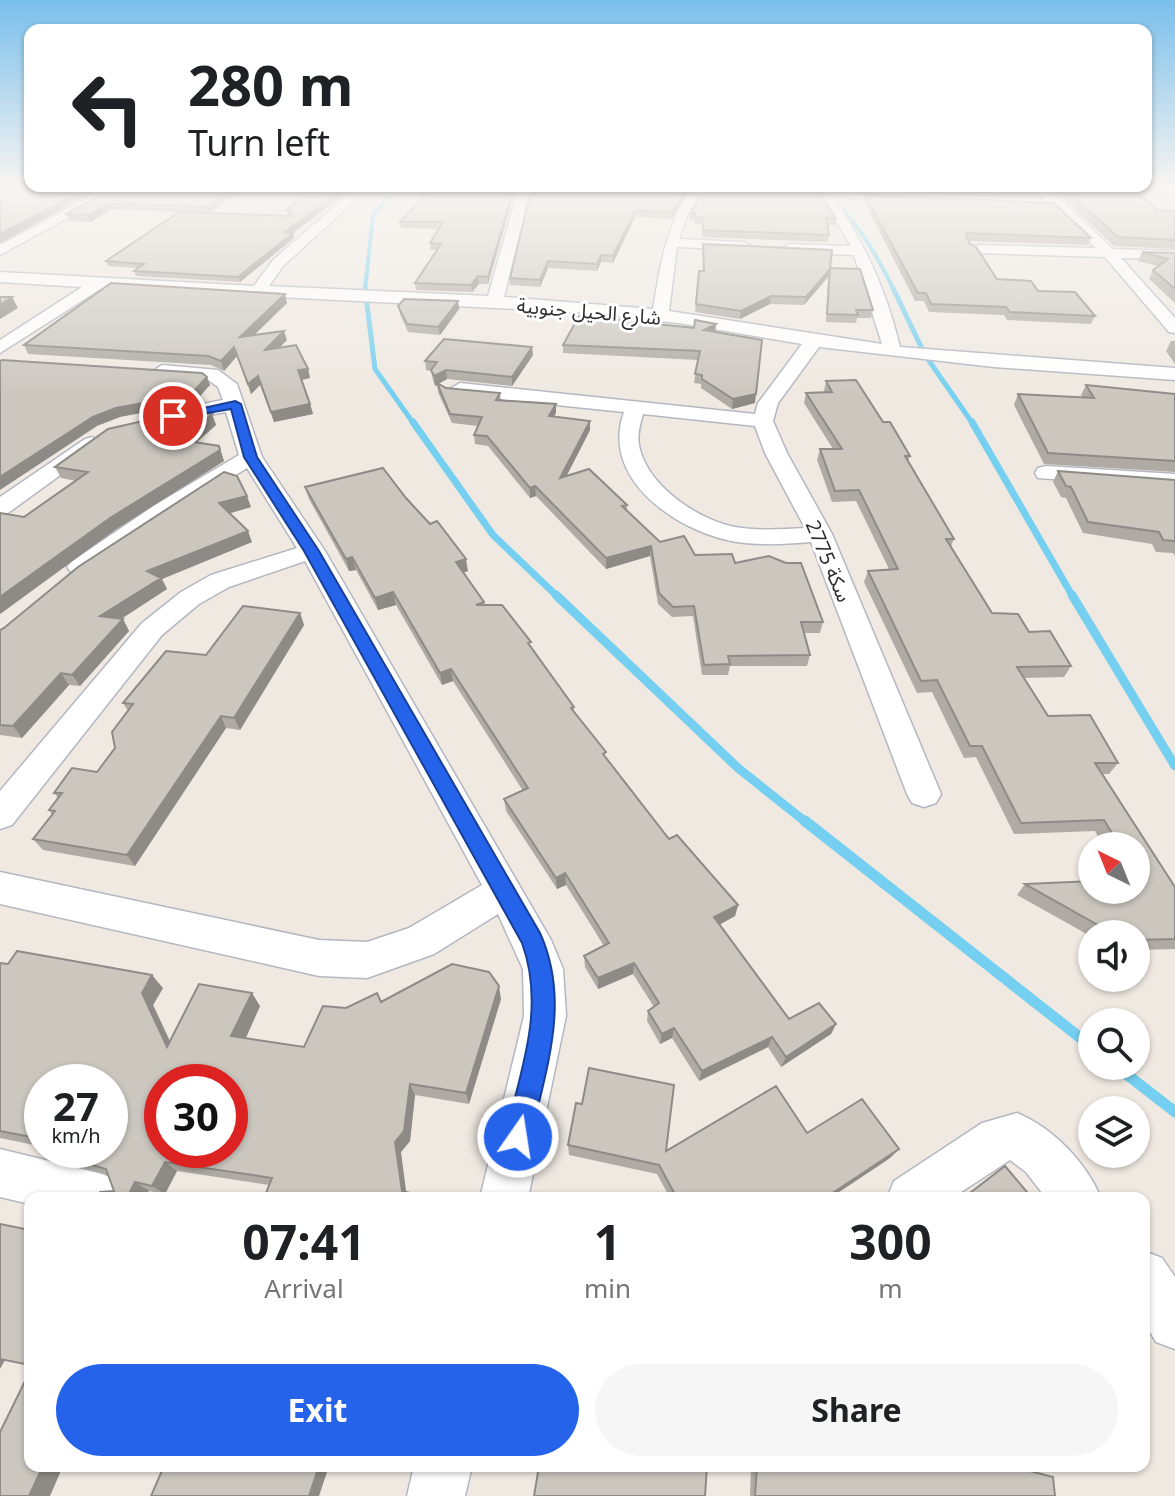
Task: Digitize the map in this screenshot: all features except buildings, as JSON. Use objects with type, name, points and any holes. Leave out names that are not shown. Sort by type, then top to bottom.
[{"type":"street","points":[[257,292],[285,257]]},
{"type":"street","points":[[494,303],[506,257]]},
{"type":"street","points":[[660,315],[669,257]]},
{"type":"street","points":[[862,257],[886,323],[892,351]]},
{"type":"street","points":[[1112,257],[1175,328]]},
{"type":"street","name":"شارع الحيل جنوبية","points":[[0,277],[494,303],[660,315],[892,351],[1175,374]]},
{"type":"street","points":[[0,348],[98,284]]},
{"type":"street","points":[[447,388],[763,421],[768,403],[814,341]]},
{"type":"street","points":[[135,369],[211,374],[227,384],[251,457],[312,551],[502,892],[532,940],[543,969],[545,1016],[505,1192]]},
{"type":"street","points":[[0,508],[122,427],[235,404]]},
{"type":"street","points":[[635,410],[629,429],[628,450],[651,487],[668,504],[698,522],[730,534],[758,537],[820,534]]},
{"type":"street","name":"سكة 2775","points":[[763,421],[776,453],[820,534],[924,794]]},
{"type":"street","points":[[64,580],[163,510],[251,457]]},
{"type":"street","points":[[1046,473],[1175,481]]},
{"type":"street","points":[[0,815],[162,621],[190,598],[220,581],[312,551]]},
{"type":"street","points":[[0,888],[319,958],[367,960],[420,942],[502,892]]},
{"type":"street","points":[[920,1192],[998,1139],[1017,1136],[1042,1156],[1072,1192]]},
{"type":"street","points":[[0,1173],[78,1192]]},
{"type":"street","points":[[1150,1285],[1175,1323]]},
{"type":"street","points":[[436,1496],[442,1472]]},
{"type":"waterway","points":[[365,289],[369,257]]},
{"type":"waterway","points":[[876,257],[894,289]]},
{"type":"waterway","points":[[365,289],[375,369],[414,424]]},
{"type":"waterway","points":[[894,289],[925,355],[973,424]]},
{"type":"waterway","points":[[413,422],[493,535],[558,597]]},
{"type":"waterway","points":[[972,422],[1073,597]]},
{"type":"waterway","points":[[556,595],[738,768],[807,823]]},
{"type":"waterway","points":[[1072,595],[1175,766]]},
{"type":"waterway","points":[[805,821],[1078,1036]]},
{"type":"waterway","points":[[1134,1080],[1175,1112]]},
{"type":"route","points":[[173,416],[235,404],[251,457],[312,551],[502,892],[532,940],[543,969],[545,1016],[518,1137]]}]
